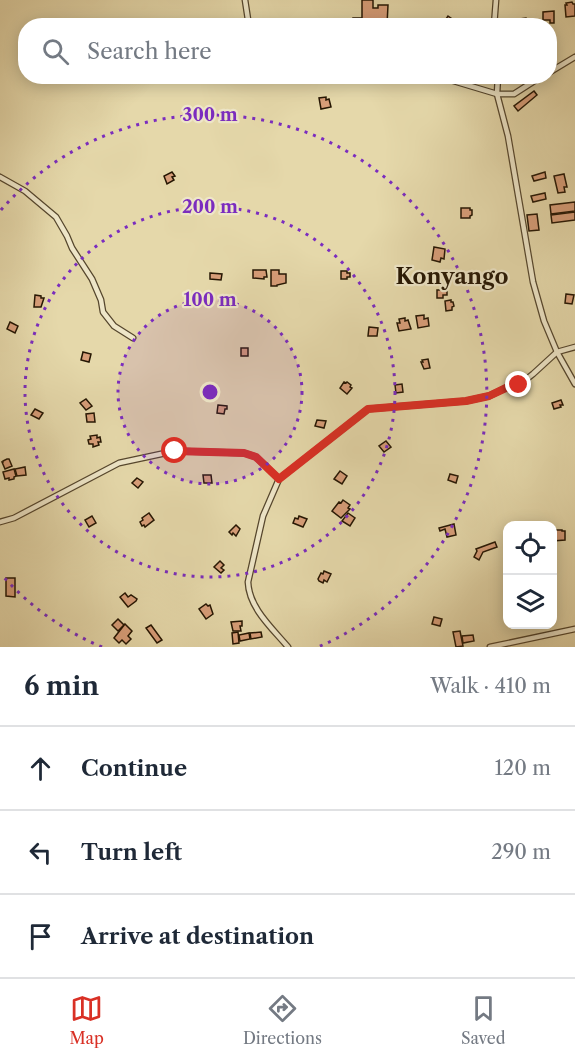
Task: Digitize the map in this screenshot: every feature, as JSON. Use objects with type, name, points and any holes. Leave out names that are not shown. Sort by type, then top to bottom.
[{"type":"street","points":[[245,0],[248,18]]},
{"type":"street","points":[[495,18],[496,0]]},
{"type":"street","points":[[557,67],[575,57]]},
{"type":"street","points":[[464,84],[497,94],[514,94],[530,84]]},
{"type":"street","points":[[498,84],[497,94],[508,136],[534,282],[544,321],[557,352],[575,384]]},
{"type":"street","points":[[0,177],[25,191],[56,217],[92,279],[101,300],[103,312],[114,326],[133,338]]},
{"type":"street","points":[[288,647],[255,607],[249,593],[249,582],[262,516],[279,479],[368,409],[466,401],[489,396],[512,385],[519,385],[557,352],[575,347]]},
{"type":"street","points":[[0,522],[14,518],[119,463],[175,451],[244,453],[256,457],[279,479]]},
{"type":"street","points":[[490,647],[575,629]]},
{"type":"building","points":[[362,0],[373,0],[373,8],[378,8],[378,5],[388,5],[387,18],[362,18]]},
{"type":"building","points":[[572,2],[575,4],[575,16],[566,17],[565,5]]},
{"type":"building","points":[[554,11],[554,18],[543,18],[543,12]]},
{"type":"building","points":[[534,91],[537,95],[518,111],[514,106]]},
{"type":"building","points":[[326,97],[331,107],[321,109],[319,98]]},
{"type":"building","points":[[172,172],[175,176],[172,177],[174,180],[167,184],[164,176]]},
{"type":"building","points":[[545,172],[546,178],[534,181],[532,176]]},
{"type":"building","points":[[564,174],[567,187],[564,187],[565,192],[558,193],[554,176]]},
{"type":"building","points":[[545,193],[546,199],[533,202],[531,196]]},
{"type":"building","points":[[575,202],[575,211],[551,214],[550,205]]},
{"type":"building","points":[[461,208],[472,210],[470,218],[461,218]]},
{"type":"building","points":[[575,212],[575,220],[552,223],[551,215]]},
{"type":"building","points":[[537,214],[539,230],[529,231],[527,215]]},
{"type":"building","points":[[434,247],[445,249],[444,259],[441,258],[440,262],[432,260]]},
{"type":"building","points":[[253,270],[266,270],[267,277],[253,278]]},
{"type":"building","points":[[271,270],[279,270],[279,274],[286,274],[286,283],[271,286]]},
{"type":"building","points":[[341,271],[350,273],[350,277],[341,279]]},
{"type":"building","points":[[210,273],[222,274],[221,280],[210,279]]},
{"type":"building","points":[[437,290],[447,290],[447,295],[437,298]]},
{"type":"building","points":[[566,294],[574,295],[572,304],[565,303]]},
{"type":"building","points":[[35,295],[44,298],[41,307],[34,307]]},
{"type":"building","points":[[451,300],[454,306],[452,310],[446,311],[445,301]]},
{"type":"building","points":[[424,315],[424,319],[428,318],[429,326],[418,328],[416,316]]},
{"type":"building","points":[[405,318],[411,329],[399,331],[397,323],[400,323],[399,319]]},
{"type":"building","points":[[10,322],[18,326],[15,333],[7,329]]},
{"type":"building","points":[[369,327],[378,328],[377,336],[368,336]]},
{"type":"building","points":[[241,348],[248,348],[248,356],[241,356]]},
{"type":"building","points":[[83,352],[91,354],[89,362],[81,360]]},
{"type":"building","points":[[428,359],[430,368],[424,369],[421,362]]},
{"type":"building","points":[[344,382],[352,388],[347,394],[340,388]]},
{"type":"building","points":[[402,384],[403,392],[396,393],[395,385]]},
{"type":"building","points":[[86,399],[92,406],[86,410],[80,403]]},
{"type":"building","points":[[561,400],[563,405],[554,409],[552,403]]},
{"type":"building","points":[[218,405],[227,406],[224,414],[217,413]]},
{"type":"building","points":[[35,409],[43,413],[39,419],[31,415]]},
{"type":"building","points":[[94,413],[95,422],[87,422],[86,414]]},
{"type":"building","points":[[317,420],[326,421],[324,428],[315,426]]},
{"type":"building","points":[[97,435],[101,442],[93,447],[88,440],[91,439],[90,436]]},
{"type":"building","points":[[386,441],[391,447],[384,452],[379,446]]},
{"type":"building","points":[[7,459],[12,466],[5,469],[2,462]]},
{"type":"building","points":[[25,467],[26,475],[17,476],[15,469]]},
{"type":"building","points":[[14,469],[16,476],[14,479],[5,479],[3,472]]},
{"type":"building","points":[[340,471],[347,476],[342,484],[334,479]]},
{"type":"building","points":[[450,474],[458,476],[456,483],[448,480]]},
{"type":"building","points":[[203,475],[211,475],[212,483],[204,483]]},
{"type":"building","points":[[137,478],[143,482],[138,488],[132,483]]},
{"type":"building","points":[[343,500],[350,505],[348,508],[350,509],[341,518],[332,511]]},
{"type":"building","points":[[149,513],[154,520],[145,527],[142,526],[140,522],[142,518]]},
{"type":"building","points":[[348,513],[355,518],[350,526],[342,521]]},
{"type":"building","points":[[92,516],[96,523],[89,527],[85,520]]},
{"type":"building","points":[[299,516],[307,519],[303,527],[293,523]]},
{"type":"building","points":[[454,524],[456,535],[447,537],[445,529],[440,531],[439,528]]},
{"type":"building","points":[[236,525],[240,529],[236,536],[229,532]]},
{"type":"building","points":[[557,530],[565,531],[565,540],[557,541]]},
{"type":"building","points":[[495,542],[497,547],[483,552],[479,560],[474,557],[476,549]]},
{"type":"building","points":[[220,561],[224,565],[221,573],[214,567]]},
{"type":"building","points":[[324,571],[331,574],[327,582],[324,580],[323,583],[318,579]]},
{"type":"building","points":[[6,578],[15,578],[15,597],[6,596]]},
{"type":"building","points":[[125,593],[128,597],[131,595],[137,599],[128,607],[120,597]]},
{"type":"building","points":[[206,604],[210,605],[213,614],[206,619],[199,609]]},
{"type":"building","points":[[434,617],[442,619],[440,626],[432,624]]},
{"type":"building","points":[[118,619],[124,625],[118,631],[112,625]]},
{"type":"building","points":[[242,621],[241,631],[233,631],[231,622]]},
{"type":"building","points":[[125,624],[132,631],[128,636],[131,639],[126,644],[122,640],[119,643],[114,638]]},
{"type":"building","points":[[151,625],[162,640],[157,643],[146,628]]},
{"type":"building","points":[[460,631],[463,646],[456,647],[453,632]]},
{"type":"building","points":[[238,632],[239,643],[233,644],[232,633]]},
{"type":"building","points":[[261,632],[262,637],[251,639],[250,633]]},
{"type":"building","points":[[249,633],[250,639],[240,641],[239,635]]},
{"type":"building","points":[[473,635],[474,641],[463,643],[462,636]]},
{"type":"district","name":"Konyango","points":[[452,276]]},
{"type":"route","points":[[175,451],[244,453],[256,457],[279,479],[368,409],[466,401],[489,396],[512,385],[519,385]]}]
